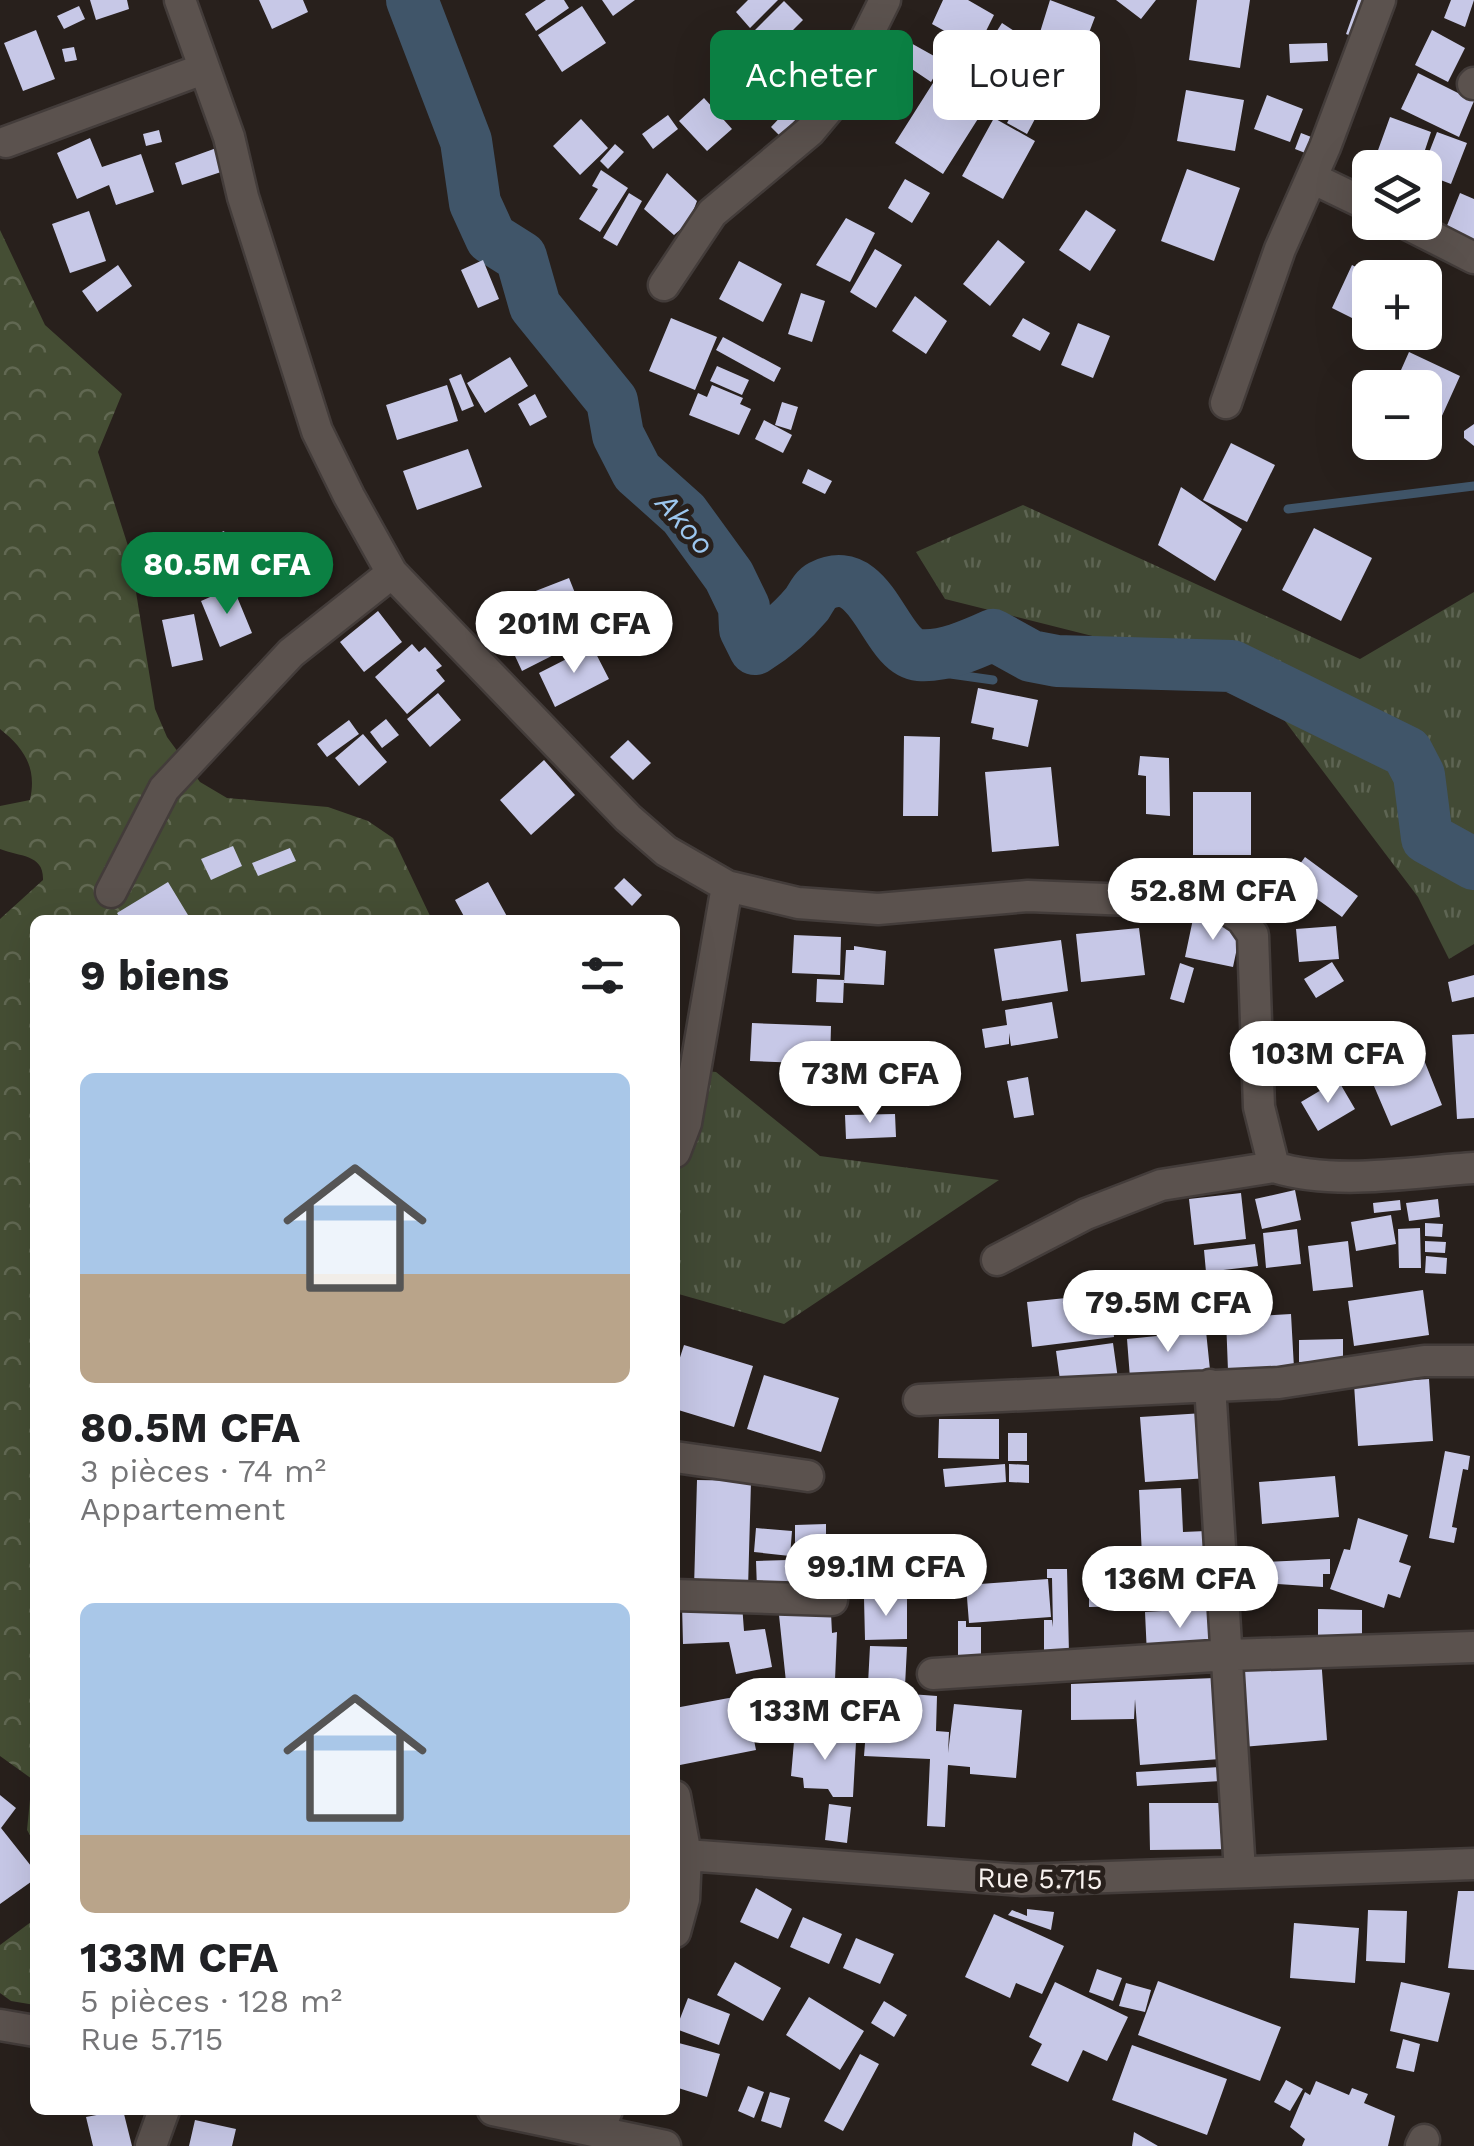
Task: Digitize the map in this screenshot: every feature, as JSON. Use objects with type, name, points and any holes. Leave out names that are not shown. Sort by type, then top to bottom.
[{"type":"street","points":[[180,0],[229,137],[243,197],[317,432],[392,574],[604,797],[666,852],[727,886],[798,903],[878,910],[1028,896],[1112,897],[1224,906],[1242,919],[1253,935],[1257,957],[1253,1042],[1259,1107],[1274,1167]]},
{"type":"street","points":[[664,285],[712,214],[810,132],[835,101],[886,0]]},
{"type":"street","points":[[1226,403],[1280,248],[1312,178],[1380,0]]},
{"type":"street","points":[[6,142],[203,69]]},
{"type":"street","points":[[1312,178],[1352,197]]},
{"type":"street","points":[[1439,240],[1474,258]]},
{"type":"street","points":[[111,892],[164,788],[291,654],[392,574]]},
{"type":"street","points":[[680,1139],[686,1123],[727,886]]},
{"type":"street","points":[[997,1260],[1086,1214],[1161,1184],[1274,1167],[1296,1174],[1333,1175],[1474,1168]]},
{"type":"street","points":[[919,1400],[1367,1374],[1424,1361],[1474,1361]]},
{"type":"street","points":[[1210,1385],[1240,1872]]},
{"type":"street","points":[[680,1458],[808,1476]]},
{"type":"street","points":[[680,1594],[832,1600]]},
{"type":"street","points":[[933,1674],[1229,1655],[1474,1648]]},
{"type":"street","points":[[680,1823],[686,1855],[680,1914]]},
{"type":"street","name":"Rue 5.715","points":[[686,1855],[768,1858],[866,1872],[1022,1880],[1474,1864]]},
{"type":"street","points":[[0,2024],[30,2030]]},
{"type":"street","points":[[150,2146],[162,2115]]},
{"type":"street","points":[[548,2115],[603,2120],[665,2146]]},
{"type":"green space","points":[[0,230],[45,325],[122,394],[98,452],[129,549],[155,709],[167,737],[200,782],[227,798],[328,807],[368,821],[393,838],[430,915],[30,915],[30,1778],[0,1756],[0,919],[43,880],[40,865],[35,861],[0,849],[0,806],[30,800],[32,778],[22,752],[0,729]]},
{"type":"green space","points":[[1023,505],[1360,659],[1474,592],[1474,944],[1449,959],[1418,897],[1251,676],[945,599],[916,552]]},
{"type":"green space","points":[[680,1068],[716,1072],[820,1156],[999,1180],[784,1324],[680,1294]]},
{"type":"green space","points":[[30,1923],[30,2004],[11,2001],[0,1993],[0,1945]]},
{"type":"building","points":[[90,0],[127,0],[129,9],[96,20]]},
{"type":"building","points":[[259,0],[303,0],[308,12],[272,29]]},
{"type":"building","points":[[546,0],[564,0],[569,8],[536,31],[525,14]]},
{"type":"building","points":[[602,0],[635,0],[613,16]]},
{"type":"building","points":[[748,0],[778,0],[750,28],[736,12]]},
{"type":"building","points":[[943,0],[968,0],[994,15],[986,30],[943,30],[932,24]]},
{"type":"building","points":[[1050,0],[1095,17],[1090,30],[1041,30]]},
{"type":"building","points":[[1116,0],[1156,0],[1141,19]]},
{"type":"building","points":[[1197,0],[1250,0],[1240,68],[1189,60]]},
{"type":"building","points":[[1358,0],[1382,0],[1367,42],[1346,34]]},
{"type":"building","points":[[1451,0],[1474,0],[1465,27],[1444,18]]},
{"type":"building","points":[[784,1],[803,20],[793,30],[755,30]]},
{"type":"building","points":[[79,6],[85,19],[64,29],[57,16]]},
{"type":"building","points":[[582,6],[606,43],[562,72],[538,35]]},
{"type":"building","points":[[36,30],[55,79],[23,91],[4,43]]},
{"type":"building","points":[[1432,30],[1465,48],[1448,82],[1415,65]]},
{"type":"building","points":[[1327,43],[1328,61],[1290,63],[1289,44]]},
{"type":"building","points":[[913,44],[933,55],[931,82],[913,70]]},
{"type":"building","points":[[74,47],[77,60],[65,62],[62,49]]},
{"type":"building","points":[[1418,73],[1474,101],[1459,137],[1401,109]]},
{"type":"building","points":[[933,83],[933,120],[977,120],[943,174],[895,143]]},
{"type":"building","points":[[1186,90],[1244,100],[1235,151],[1177,141]]},
{"type":"building","points":[[1267,95],[1303,109],[1290,142],[1254,129]]},
{"type":"building","points":[[704,98],[710,105],[710,120],[724,120],[732,129],[707,151],[679,121]]},
{"type":"building","points":[[668,115],[678,129],[653,149],[642,134]]},
{"type":"building","points":[[1390,117],[1431,132],[1425,150],[1378,150]]},
{"type":"building","points":[[581,119],[608,148],[580,175],[553,146]]},
{"type":"building","points":[[778,120],[795,120],[780,136],[771,127]]},
{"type":"building","points":[[993,120],[1035,141],[1003,199],[962,176]]},
{"type":"building","points":[[1009,120],[1034,120],[1027,134],[1007,123]]},
{"type":"building","points":[[159,130],[162,142],[146,146],[143,134]]},
{"type":"building","points":[[1437,132],[1467,143],[1451,184],[1442,181],[1442,150],[1430,150]]},
{"type":"building","points":[[1301,133],[1337,147],[1331,163],[1295,149]]},
{"type":"building","points":[[90,138],[102,167],[141,154],[154,192],[116,205],[109,185],[77,199],[57,153]]},
{"type":"building","points":[[615,144],[624,152],[608,169],[600,161]]},
{"type":"building","points":[[222,146],[230,169],[182,185],[175,163]]},
{"type":"building","points":[[1187,169],[1240,188],[1214,261],[1161,241]]},
{"type":"building","points":[[601,170],[628,188],[600,232],[579,219],[598,189],[592,186]]},
{"type":"building","points":[[667,173],[697,201],[689,222],[674,235],[644,209]]},
{"type":"building","points":[[905,179],[930,193],[912,223],[888,208]]},
{"type":"building","points":[[629,193],[642,201],[617,246],[603,238]]},
{"type":"building","points":[[1460,193],[1474,199],[1474,240],[1446,228]]},
{"type":"building","points":[[1086,210],[1116,230],[1090,271],[1059,250]]},
{"type":"building","points":[[89,211],[106,261],[70,273],[52,224]]},
{"type":"building","points":[[846,218],[875,233],[850,282],[816,265]]},
{"type":"building","points":[[998,240],[1025,262],[990,306],[963,284]]},
{"type":"building","points":[[875,249],[902,265],[876,308],[850,292]]},
{"type":"building","points":[[483,260],[499,299],[478,308],[461,270]]},
{"type":"building","points":[[739,261],[782,284],[763,322],[719,299]]},
{"type":"building","points":[[118,265],[132,286],[97,312],[82,291]]},
{"type":"building","points":[[1352,265],[1352,318],[1332,308]]},
{"type":"building","points":[[801,293],[825,301],[812,342],[788,334]]},
{"type":"building","points":[[915,296],[947,321],[926,354],[892,331]]},
{"type":"building","points":[[671,318],[717,337],[695,390],[649,371]]},
{"type":"building","points":[[1023,318],[1050,333],[1040,351],[1012,336]]},
{"type":"building","points":[[1078,323],[1110,336],[1093,378],[1061,365]]},
{"type":"building","points":[[723,337],[781,368],[774,382],[716,350]]},
{"type":"building","points":[[1409,352],[1460,376],[1442,416],[1442,370],[1401,370]]},
{"type":"building","points":[[510,357],[528,386],[485,413],[467,383]]},
{"type":"building","points":[[717,366],[749,380],[742,395],[710,381]]},
{"type":"building","points":[[461,374],[474,406],[462,411],[449,379]]},
{"type":"building","points":[[447,385],[458,421],[397,440],[386,405]]},
{"type":"building","points":[[712,385],[743,398],[740,404],[751,409],[739,435],[689,415],[698,393],[707,397]]},
{"type":"building","points":[[535,394],[547,417],[530,426],[518,404]]},
{"type":"building","points":[[782,402],[798,407],[791,430],[775,425]]},
{"type":"building","points":[[764,420],[792,435],[783,453],[755,439]]},
{"type":"building","points":[[1474,424],[1474,446],[1464,438],[1464,431]]},
{"type":"building","points":[[1231,443],[1275,465],[1247,522],[1203,500]]},
{"type":"building","points":[[468,449],[482,487],[417,510],[403,471]]},
{"type":"building","points":[[808,469],[832,481],[825,494],[802,483]]},
{"type":"building","points":[[1181,487],[1242,529],[1215,581],[1158,545]]},
{"type":"building","points":[[1314,528],[1372,558],[1341,621],[1282,590]]},
{"type":"building","points":[[224,531],[230,547],[215,551],[210,537]]},
{"type":"building","points":[[569,578],[579,603],[512,629],[502,604]]},
{"type":"building","points":[[233,587],[252,633],[220,647],[201,601]]},
{"type":"building","points":[[577,608],[591,636],[522,671],[509,643]]},
{"type":"building","points":[[378,611],[402,642],[364,672],[340,642]]},
{"type":"building","points":[[194,614],[203,660],[172,667],[162,620]]},
{"type":"building","points":[[412,644],[419,652],[425,647],[442,666],[436,670],[445,681],[407,714],[375,677]]},
{"type":"building","points":[[592,646],[609,679],[555,707],[539,673]]},
{"type":"building","points":[[978,688],[1038,700],[1028,747],[992,739],[994,728],[971,723]]},
{"type":"building","points":[[438,693],[461,720],[430,747],[407,719]]},
{"type":"building","points":[[386,719],[399,735],[382,748],[370,732]]},
{"type":"building","points":[[349,720],[359,734],[327,757],[317,744]]},
{"type":"building","points":[[363,734],[387,762],[359,786],[335,758]]},
{"type":"building","points":[[904,736],[940,737],[938,816],[903,816]]},
{"type":"building","points":[[628,740],[651,763],[633,780],[610,757]]},
{"type":"building","points":[[1140,756],[1169,758],[1170,816],[1146,814],[1146,776],[1138,775]]},
{"type":"building","points":[[544,760],[575,795],[531,835],[500,800]]},
{"type":"building","points":[[1051,767],[1059,846],[992,852],[985,772]]},
{"type":"building","points":[[1193,792],[1251,792],[1251,855],[1193,855]]},
{"type":"building","points":[[233,846],[242,866],[211,880],[201,859]]},
{"type":"building","points":[[290,848],[296,861],[258,876],[252,863]]},
{"type":"building","points":[[1305,857],[1358,896],[1342,917],[1289,879]]},
{"type":"building","points":[[624,878],[642,895],[632,906],[614,888]]},
{"type":"building","points":[[168,882],[188,915],[118,915]]},
{"type":"building","points":[[488,882],[506,915],[463,915],[455,900]]},
{"type":"building","points":[[1284,882],[1310,901],[1299,915],[1274,896]]},
{"type":"building","points":[[1193,919],[1241,929],[1233,967],[1185,957]]},
{"type":"building","points":[[1336,926],[1339,959],[1299,962],[1296,929]]},
{"type":"building","points":[[1139,928],[1145,975],[1081,982],[1076,934]]},
{"type":"building","points":[[794,935],[841,937],[840,975],[792,973]]},
{"type":"building","points":[[1061,940],[1068,991],[1002,1001],[994,949]]},
{"type":"building","points":[[854,946],[886,951],[884,985],[844,983],[846,950],[854,950]]},
{"type":"building","points":[[1332,962],[1344,981],[1316,998],[1304,979]]},
{"type":"building","points":[[1180,963],[1194,968],[1184,1003],[1170,999]]},
{"type":"building","points":[[1474,975],[1474,997],[1452,1002],[1448,982]]},
{"type":"building","points":[[817,979],[844,980],[843,1003],[816,1002]]},
{"type":"building","points":[[1052,1002],[1058,1038],[1011,1046],[1009,1033],[1009,1044],[985,1048],[982,1029],[1007,1025],[1005,1010]]},
{"type":"building","points":[[752,1023],[831,1026],[830,1064],[750,1061]]},
{"type":"building","points":[[1474,1034],[1474,1118],[1457,1119],[1452,1035]]},
{"type":"building","points":[[939,1044],[940,1066],[913,1067],[912,1045]]},
{"type":"building","points":[[1420,1050],[1442,1105],[1391,1126],[1368,1072]]},
{"type":"building","points":[[942,1076],[942,1102],[844,1104],[843,1078]]},
{"type":"building","points":[[1028,1077],[1034,1115],[1014,1118],[1007,1081]]},
{"type":"building","points":[[1338,1080],[1355,1109],[1318,1131],[1301,1102]]},
{"type":"building","points":[[895,1114],[896,1137],[846,1139],[845,1115]]},
{"type":"building","points":[[1295,1190],[1301,1220],[1262,1229],[1255,1199]]},
{"type":"building","points":[[1241,1193],[1246,1239],[1194,1245],[1189,1199]]},
{"type":"building","points":[[1438,1199],[1440,1217],[1409,1221],[1406,1203]]},
{"type":"building","points":[[1400,1200],[1401,1210],[1374,1213],[1373,1203]]},
{"type":"building","points":[[1391,1215],[1396,1244],[1356,1251],[1351,1222]]},
{"type":"building","points":[[1425,1223],[1443,1224],[1442,1237],[1425,1236]]},
{"type":"building","points":[[1420,1228],[1421,1268],[1399,1268],[1398,1229]]},
{"type":"building","points":[[1297,1229],[1301,1264],[1266,1268],[1263,1233]]},
{"type":"building","points":[[1348,1241],[1353,1287],[1313,1291],[1308,1246]]},
{"type":"building","points":[[1425,1241],[1446,1242],[1445,1253],[1425,1252]]},
{"type":"building","points":[[1255,1244],[1258,1266],[1206,1272],[1204,1250]]},
{"type":"building","points":[[1426,1256],[1447,1258],[1446,1274],[1425,1273]]},
{"type":"building","points":[[1153,1276],[1155,1314],[1116,1316],[1114,1278]]},
{"type":"building","points":[[1423,1290],[1429,1335],[1354,1346],[1348,1301]]},
{"type":"building","points":[[1066,1298],[1067,1307],[1093,1304],[1094,1313],[1112,1311],[1114,1337],[1032,1347],[1027,1302]]},
{"type":"building","points":[[1291,1314],[1294,1368],[1228,1371],[1226,1318]]},
{"type":"building","points":[[1206,1331],[1210,1370],[1130,1378],[1127,1339]]},
{"type":"building","points":[[1343,1339],[1343,1361],[1299,1362],[1299,1340]]},
{"type":"building","points":[[1113,1343],[1118,1379],[1061,1387],[1056,1351]]},
{"type":"building","points":[[684,1345],[753,1366],[734,1427],[680,1411],[680,1357]]},
{"type":"building","points":[[764,1375],[839,1398],[821,1452],[747,1429]]},
{"type":"building","points":[[1429,1379],[1433,1441],[1358,1446],[1354,1384]]},
{"type":"building","points":[[1204,1413],[1209,1478],[1145,1482],[1140,1417]]},
{"type":"building","points":[[939,1419],[999,1419],[999,1459],[938,1458]]},
{"type":"building","points":[[1008,1433],[1027,1433],[1027,1461],[1008,1461]]},
{"type":"building","points":[[1445,1451],[1470,1456],[1468,1470],[1463,1469],[1452,1527],[1457,1528],[1454,1543],[1429,1538]]},
{"type":"building","points":[[1005,1464],[1006,1482],[945,1487],[943,1469]]},
{"type":"building","points":[[1009,1464],[1029,1465],[1029,1483],[1009,1482]]},
{"type":"building","points":[[1335,1476],[1339,1517],[1262,1524],[1259,1482]]},
{"type":"building","points":[[697,1480],[751,1481],[748,1589],[694,1588]]},
{"type":"building","points":[[1181,1488],[1183,1532],[1206,1531],[1207,1551],[1184,1552],[1185,1565],[1217,1564],[1218,1589],[1151,1591],[1150,1578],[1143,1579],[1139,1490]]},
{"type":"building","points":[[1358,1518],[1408,1535],[1399,1562],[1411,1566],[1400,1598],[1388,1594],[1384,1608],[1330,1589],[1344,1549],[1350,1550]]},
{"type":"building","points":[[826,1524],[826,1554],[795,1554],[795,1525]]},
{"type":"building","points":[[756,1528],[792,1531],[790,1556],[754,1552]]},
{"type":"building","points":[[823,1559],[824,1587],[757,1589],[756,1561]]},
{"type":"building","points":[[1330,1559],[1330,1574],[1323,1574],[1323,1587],[1263,1583],[1262,1562]]},
{"type":"building","points":[[1047,1569],[1067,1569],[1069,1654],[1044,1655],[1044,1620],[1052,1620],[1053,1627],[1052,1578],[1047,1578]]},
{"type":"building","points":[[1048,1579],[1051,1617],[969,1623],[966,1585]]},
{"type":"building","points":[[1148,1584],[1149,1606],[1089,1607],[1089,1585]]},
{"type":"building","points":[[864,1598],[907,1598],[907,1639],[865,1640]]},
{"type":"building","points":[[742,1604],[744,1631],[765,1629],[772,1667],[736,1674],[729,1642],[683,1644],[682,1605]]},
{"type":"building","points":[[1214,1608],[1216,1651],[1147,1655],[1145,1612]]},
{"type":"building","points":[[1318,1609],[1362,1610],[1362,1646],[1318,1646]]},
{"type":"building","points":[[831,1613],[832,1633],[837,1632],[835,1680],[786,1682],[779,1615]]},
{"type":"building","points":[[958,1621],[966,1621],[966,1627],[981,1627],[981,1659],[958,1659]]},
{"type":"building","points":[[870,1646],[907,1647],[905,1686],[868,1684]]},
{"type":"building","points":[[1321,1657],[1327,1740],[1242,1747],[1236,1663]]},
{"type":"building","points":[[1214,1678],[1220,1759],[1140,1765],[1135,1699],[1134,1719],[1071,1720],[1071,1684]]},
{"type":"building","points":[[869,1691],[937,1696],[936,1731],[949,1732],[948,1753],[954,1704],[1022,1710],[1016,1778],[970,1774],[970,1767],[948,1765],[945,1827],[927,1826],[930,1759],[864,1756]]},
{"type":"building","points":[[745,1695],[756,1750],[680,1765],[680,1707]]},
{"type":"building","points":[[795,1730],[856,1742],[853,1797],[833,1797],[828,1789],[804,1788],[803,1778],[791,1776]]},
{"type":"building","points":[[1220,1767],[1221,1781],[1137,1786],[1136,1772]]},
{"type":"building","points":[[0,1795],[16,1808],[1,1828],[30,1865],[30,1883],[0,1904]]},
{"type":"building","points":[[1149,1803],[1234,1803],[1234,1849],[1150,1850]]},
{"type":"building","points":[[829,1804],[851,1807],[847,1843],[825,1840]]},
{"type":"building","points":[[756,1888],[792,1909],[778,1939],[740,1922]]},
{"type":"building","points":[[1458,1891],[1474,1891],[1474,1970],[1448,1968]]},
{"type":"building","points":[[1027,1909],[1054,1912],[1051,1930],[1008,1915],[1012,1910],[1027,1916]]},
{"type":"building","points":[[1368,1910],[1407,1911],[1405,1963],[1366,1961]]},
{"type":"building","points":[[994,1914],[1064,1946],[1042,1994],[1016,1983],[1010,1998],[965,1977]]},
{"type":"building","points":[[803,1917],[842,1934],[829,1964],[790,1947]]},
{"type":"building","points":[[1294,1923],[1359,1928],[1355,1983],[1290,1978]]},
{"type":"building","points":[[856,1938],[894,1954],[880,1984],[843,1968]]},
{"type":"building","points":[[735,1962],[781,1988],[763,2021],[717,1995]]},
{"type":"building","points":[[1097,1969],[1122,1978],[1113,2001],[1089,1992]]},
{"type":"building","points":[[1158,1981],[1281,2027],[1260,2081],[1138,2035]]},
{"type":"building","points":[[1055,1982],[1128,2017],[1107,2061],[1083,2050],[1068,2082],[1031,2065],[1042,2044],[1029,2037]]},
{"type":"building","points":[[1401,1982],[1450,1993],[1438,2042],[1390,2031]]},
{"type":"building","points":[[1126,1983],[1151,1990],[1145,2012],[1119,2006]]},
{"type":"building","points":[[809,1997],[864,2031],[840,2070],[786,2035]]},
{"type":"building","points":[[688,1998],[730,2014],[719,2045],[680,2030]]},
{"type":"building","points":[[884,2001],[907,2015],[894,2037],[871,2023]]},
{"type":"building","points":[[1403,2039],[1420,2044],[1414,2072],[1396,2068]]},
{"type":"building","points":[[680,2043],[720,2054],[707,2097],[680,2089]]},
{"type":"building","points":[[1132,2045],[1227,2079],[1207,2135],[1112,2100]]},
{"type":"building","points":[[860,2054],[879,2064],[843,2131],[824,2121]]},
{"type":"building","points":[[1286,2080],[1303,2089],[1290,2111],[1274,2102]]},
{"type":"building","points":[[1316,2081],[1349,2095],[1352,2088],[1368,2094],[1364,2103],[1395,2116],[1388,2146],[1302,2146],[1305,2139],[1290,2127],[1305,2092],[1310,2095]]},
{"type":"building","points":[[748,2086],[764,2092],[754,2118],[738,2111]]},
{"type":"building","points":[[770,2092],[790,2098],[781,2128],[761,2121]]},
{"type":"building","points":[[124,2115],[132,2146],[93,2146],[86,2117]]},
{"type":"building","points":[[195,2120],[236,2129],[232,2146],[189,2146]]},
{"type":"building","points":[[1134,2132],[1158,2146],[1132,2146]]},
{"type":"waterway","name":"Akoo","points":[[412,0],[466,141],[475,203],[491,238],[521,257],[535,306],[612,401],[618,435],[637,472],[684,514],[729,576],[744,607],[745,629],[755,649],[789,623],[819,587],[839,581],[866,595],[896,639],[919,655],[948,652],[993,635],[1031,656],[1057,661],[1232,666],[1407,752],[1419,775],[1427,838],[1474,864]]},
{"type":"waterway","points":[[1288,509],[1474,486]]},
{"type":"waterway","points":[[919,655],[922,670],[993,680]]}]
